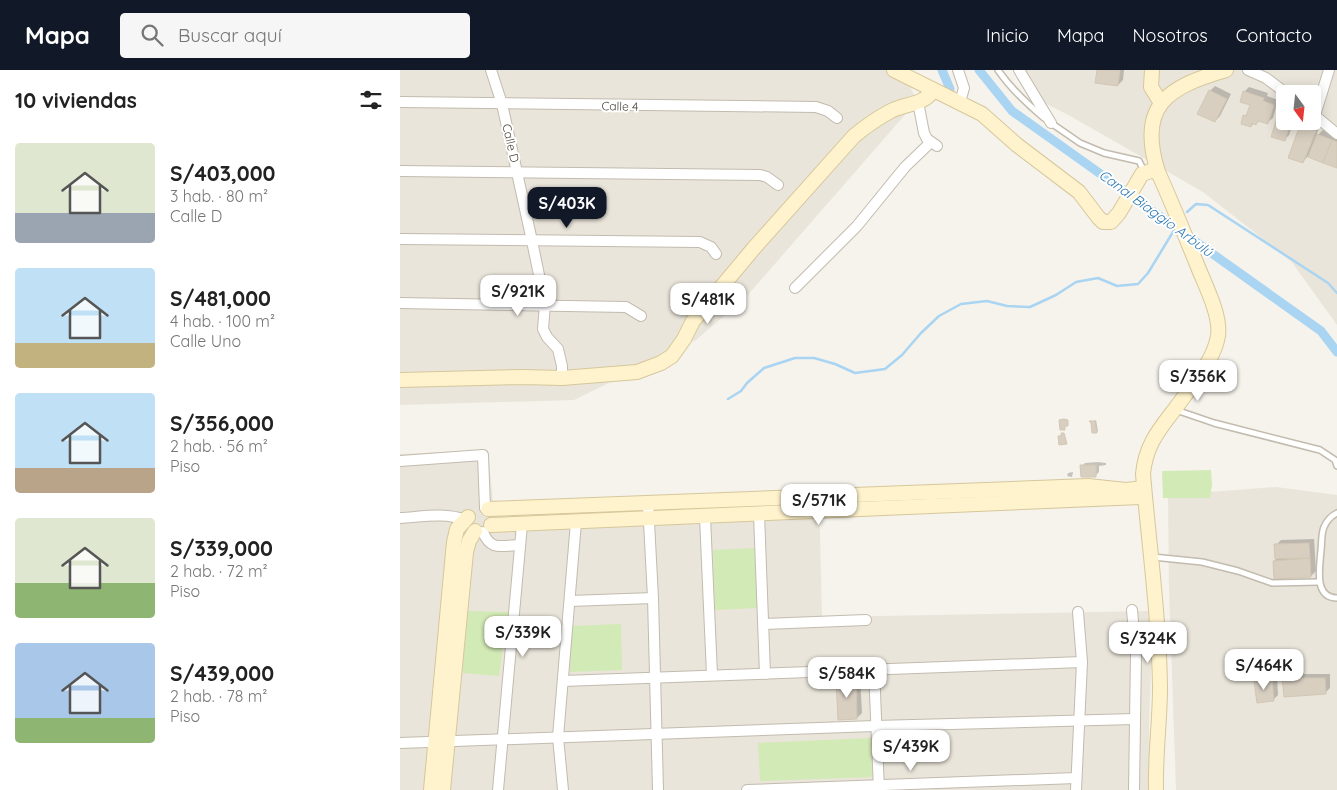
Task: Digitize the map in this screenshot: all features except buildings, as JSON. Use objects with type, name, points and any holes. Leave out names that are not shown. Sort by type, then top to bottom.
[{"type":"street","name":"Calle D","points":[[491,70],[502,104],[545,304],[543,328],[558,349],[562,366],[562,378]]},
{"type":"street","points":[[894,70],[982,114],[1079,192],[1104,222],[1111,222],[1119,213],[1142,174],[1151,171],[1158,172]]},
{"type":"street","points":[[958,70],[964,88],[960,102]]},
{"type":"street","points":[[1019,70],[1051,123]]},
{"type":"street","points":[[1152,70],[1151,87],[1161,103]]},
{"type":"street","points":[[1156,790],[1160,689],[1157,612],[1142,474],[1144,457],[1160,428],[1212,357],[1219,333],[1217,319],[1208,290],[1158,172],[1153,157],[1150,132],[1152,120],[1161,103],[1173,92],[1194,80],[1226,70]]},
{"type":"street","points":[[1248,70],[1266,78],[1276,86]]},
{"type":"street","points":[[1321,93],[1329,70]]},
{"type":"street","points":[[400,380],[523,376],[562,378],[637,372],[661,363],[672,356],[684,339],[693,321],[754,248],[854,136],[868,124],[891,110],[929,97],[930,89]]},
{"type":"street","name":"Calle 4","points":[[400,102],[816,107],[828,111],[836,118]]},
{"type":"street","points":[[795,288],[857,226],[905,167],[934,144],[927,139],[924,133],[918,102]]},
{"type":"street","points":[[1321,120],[1337,134]]},
{"type":"street","points":[[400,171],[767,176],[778,185]]},
{"type":"street","points":[[400,239],[700,242],[711,247],[716,254]]},
{"type":"street","points":[[400,303],[545,304],[626,307],[641,316]]},
{"type":"street","points":[[400,461],[483,455],[486,509],[492,516],[476,525],[466,552],[441,742],[431,790]]},
{"type":"street","points":[[520,545],[494,546],[486,541],[470,513],[476,508],[1088,486],[1144,492]]},
{"type":"street","points":[[400,518],[446,515],[455,516],[476,525],[522,525],[1113,499],[1144,492]]},
{"type":"street","points":[[648,503],[653,598],[658,790]]},
{"type":"street","points":[[759,514],[765,674]]},
{"type":"street","points":[[705,517],[712,676]]},
{"type":"street","points":[[563,790],[558,737],[576,522]]},
{"type":"street","points":[[498,790],[522,525]]},
{"type":"street","points":[[570,601],[653,598]]},
{"type":"street","points":[[1132,610],[1136,654],[1134,790]]},
{"type":"street","points":[[1076,790],[1082,662],[1078,612]]},
{"type":"street","points":[[764,624],[866,620]]},
{"type":"street","points":[[563,681],[1082,662]]},
{"type":"street","points":[[874,669],[879,788]]},
{"type":"street","points":[[400,743],[1134,719]]},
{"type":"street","points":[[441,742],[443,790]]},
{"type":"street","points":[[747,790],[879,788],[1076,778]]},
{"type":"lane","points":[[998,70],[1027,104],[1051,123],[1080,143],[1104,154],[1139,161],[1142,166],[1142,174]]},
{"type":"lane","points":[[1175,410],[1320,450],[1335,460],[1337,466]]},
{"type":"lane","points":[[1337,513],[1331,516],[1322,532],[1320,582],[1325,595],[1330,598],[1337,598]]},
{"type":"lane","points":[[1151,556],[1202,562],[1238,571],[1272,583],[1320,582]]},
{"type":"shaded area","points":[[400,70],[902,70],[917,101],[746,297],[696,340],[574,400],[400,405]]},
{"type":"shaded area","points":[[1016,70],[1337,70],[1337,325],[1291,261],[1203,192],[1072,117],[1033,97]]},
{"type":"shaded area","points":[[488,450],[493,503],[819,493],[822,617],[1148,611],[1152,643],[1149,725],[1151,790],[400,790],[400,454]]},
{"type":"shaded area","points":[[1276,487],[1337,495],[1337,790],[1176,790],[1169,588],[1168,495]]},
{"type":"green space","points":[[1211,470],[1212,485],[1210,498],[1163,498],[1162,471]]},
{"type":"green space","points":[[755,548],[757,608],[715,610],[713,550]]},
{"type":"green space","points":[[468,611],[508,612],[499,676],[462,673]]},
{"type":"green space","points":[[621,624],[622,670],[570,672],[572,626]]},
{"type":"green space","points":[[871,738],[872,777],[760,781],[758,743]]},
{"type":"waterway","points":[[942,70],[950,89]]},
{"type":"waterway","name":"Canal Biaggio Arbulú","points":[[979,70],[1012,111],[1321,331],[1337,352]]},
{"type":"waterway","points":[[1187,212],[1196,204],[1208,205],[1328,283],[1337,293]]},
{"type":"waterway","points":[[728,399],[741,391],[764,368],[795,358],[814,358],[835,364],[855,373],[885,369],[902,355],[939,316],[961,304],[987,301],[1007,306],[1030,307],[1056,295],[1076,282],[1098,278],[1117,286],[1138,284],[1148,273],[1176,227]]}]
